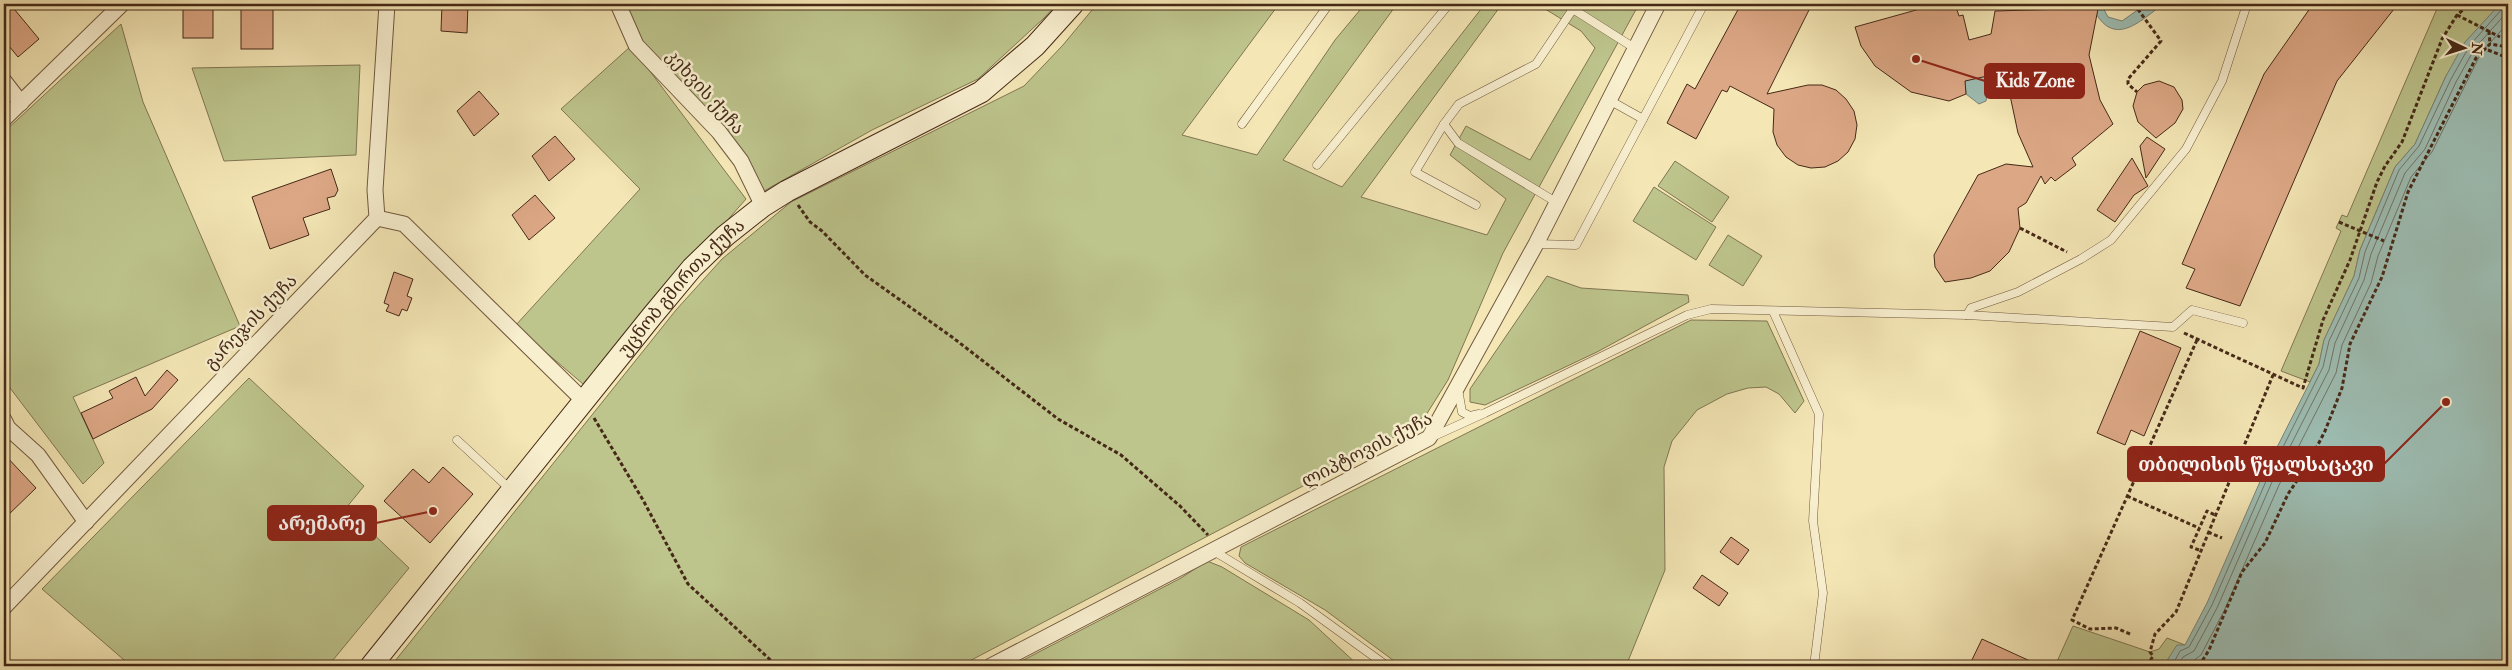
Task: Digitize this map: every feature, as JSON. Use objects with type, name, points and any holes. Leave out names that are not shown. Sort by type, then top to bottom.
[{"type":"main road","name":"უცნობ გმირთა ქუჩა","points":[[371,666],[583,400],[692,268],[726,236],[763,206],[787,191],[981,92],[1035,46],[1073,4]]},
{"type":"street","points":[[4,119],[122,4]]},
{"type":"street","points":[[387,4],[375,190],[377,218],[404,224],[583,400]]},
{"type":"street","name":"კეხვის ქუჩა","points":[[618,4],[636,45],[719,132],[741,161],[763,206]]},
{"type":"street","points":[[1429,438],[1536,244],[1658,4]]},
{"type":"street","points":[[4,81],[21,103]]},
{"type":"street","name":"გარეჯის ქუჩა","points":[[4,607],[377,218]]},
{"type":"street","points":[[4,420],[8,428],[38,455],[86,522]]},
{"type":"street","name":"ლიპტოვის ქუჩა","points":[[991,666],[1212,544],[1429,438]]},
{"type":"lane","points":[[1242,124],[1329,4]]},
{"type":"lane","points":[[1317,165],[1449,4]]},
{"type":"lane","points":[[1565,4],[1636,49]]},
{"type":"lane","points":[[1536,244],[1576,246],[1704,4]]},
{"type":"lane","points":[[1967,315],[1971,308],[2018,292],[2081,259],[2111,240],[2186,149],[2222,81],[2247,4]]},
{"type":"lane","points":[[1476,205],[1415,172],[1444,124],[1459,104],[1536,64],[1573,9]]},
{"type":"lane","points":[[1609,100],[1643,119]]},
{"type":"lane","points":[[1444,124],[1458,143],[1556,202]]},
{"type":"lane","name":"ლიპტოვის ქუჩა","points":[[1429,438],[1485,413],[1687,315],[1711,309],[1967,315],[2172,327]]},
{"type":"lane","points":[[2172,327],[2192,310],[2243,323]]},
{"type":"lane","points":[[1773,311],[1819,414],[1813,521],[1823,593],[1814,666]]},
{"type":"lane","points":[[1458,385],[1462,412],[1470,416],[1485,413]]},
{"type":"lane","points":[[457,440],[511,490]]},
{"type":"lane","points":[[1212,544],[1300,603],[1387,666]]},
{"type":"path","points":[[2134,4],[2161,41],[2128,79],[2128,84],[2137,92]]},
{"type":"path","points":[[2172,327],[2303,388],[2323,320],[2350,260],[2377,182],[2402,142],[2442,39],[2464,6],[2470,4]]},
{"type":"path","points":[[2457,15],[2500,37]]},
{"type":"path","points":[[2199,666],[2209,650],[2242,572],[2265,543],[2288,494],[2307,466],[2325,431],[2342,388],[2350,344],[2382,277],[2408,192],[2476,58],[2490,44],[2489,31]]},
{"type":"path","points":[[2490,44],[2502,46],[2508,43]]},
{"type":"path","points":[[2488,50],[2508,58]]},
{"type":"path","points":[[787,191],[810,222],[822,231],[865,275],[952,337],[1058,419],[1121,455],[1180,506],[1212,544]]},
{"type":"path","points":[[2339,222],[2384,241]]},
{"type":"path","points":[[2020,228],[2081,259]]},
{"type":"path","points":[[2130,634],[2116,628],[2090,629],[2072,620],[2197,340]]},
{"type":"path","points":[[2147,666],[2153,656],[2150,652],[2155,634],[2176,612],[2196,564],[2199,550],[2245,448],[2273,375]]},
{"type":"path","points":[[583,400],[643,500],[688,584],[777,666]]},
{"type":"path","points":[[2127,496],[2199,528]]},
{"type":"path","points":[[2199,550],[2192,547],[2199,528],[2207,511],[2215,515]]},
{"type":"path","points":[[2208,532],[2222,538]]},
{"type":"green space","points":[[625,4],[1057,4],[978,79],[872,130],[764,191],[642,42]]},
{"type":"green space","points":[[1097,4],[1279,4],[1182,135],[1257,155],[1335,40],[1365,4],[1397,4],[1283,160],[1342,187],[1485,4],[1502,4],[1361,197],[1487,235],[1506,199],[1450,155],[1466,126],[1530,160],[1595,48],[1581,31],[1537,4],[1639,4],[1503,253],[1448,380],[1426,415],[1385,443],[960,666],[391,666],[676,310],[722,259],[791,202],[1024,86],[1063,45]]},
{"type":"green space","points":[[2439,4],[2500,4],[2446,76],[2415,144],[2395,167],[2360,250],[2354,276],[2324,340],[2319,364],[2310,382],[2281,371],[2341,231],[2336,228],[2342,215],[2347,217]]},
{"type":"green space","points":[[121,24],[143,102],[240,326],[73,397],[104,463],[83,484],[4,380],[4,336],[9,332],[4,322],[4,132]]},
{"type":"green space","points":[[631,46],[746,199],[583,384],[515,326],[640,189],[561,109]]},
{"type":"green space","points":[[360,65],[356,155],[224,161],[192,68]]},
{"type":"green space","points":[[1675,161],[1729,197],[1712,222],[1658,186]]},
{"type":"green space","points":[[1654,187],[1716,227],[1696,260],[1633,221]]},
{"type":"green space","points":[[1728,235],[1762,256],[1743,286],[1709,265]]},
{"type":"green space","points":[[1547,276],[1581,288],[1688,295],[1689,302],[1597,352],[1485,405],[1470,402],[1470,389]]},
{"type":"green space","points":[[1691,320],[1767,321],[1804,401],[1795,413],[1779,394],[1766,387],[1748,388],[1727,394],[1697,410],[1672,441],[1664,467],[1665,570],[1626,666],[1401,666],[1325,610],[1245,563],[1239,556],[1241,547]]},
{"type":"green space","points":[[249,378],[364,486],[346,508],[409,568],[328,666],[131,666],[42,589]]},
{"type":"green space","points":[[1207,561],[1222,567],[1309,620],[1359,666],[1012,666],[1181,578]]},
{"type":"green space","points":[[2073,626],[2150,652],[2159,649],[2167,638],[2185,645],[2168,659],[2167,666],[2055,666]]},
{"type":"water","points":[[2091,4],[2101,4],[2108,17],[2122,21],[2146,4],[2163,4],[2134,25],[2124,29],[2115,29],[2107,26],[2099,18]]},
{"type":"water","points":[[2500,4],[2508,4],[2508,666],[2167,666],[2168,659],[2177,645],[2185,645],[2207,603],[2262,477],[2319,364],[2324,340],[2354,276],[2360,250],[2395,167],[2415,144],[2446,76],[2465,42]]},
{"type":"water","points":[[1999,73],[1988,88],[1986,101],[1979,104],[1966,94],[1965,81]]},
{"type":"building","points":[[4,4],[10,4],[39,39],[18,57],[4,40]]},
{"type":"building","points":[[183,4],[213,4],[213,38],[183,38]]},
{"type":"building","points":[[241,4],[273,4],[273,49],[241,49]]},
{"type":"building","points":[[442,4],[468,4],[467,33],[441,31]]},
{"type":"building","points":[[1741,4],[1812,4],[1767,94],[1808,85],[1822,85],[1836,90],[1846,99],[1854,111],[1857,125],[1855,139],[1848,152],[1838,161],[1825,167],[1811,168],[1798,165],[1786,157],[1777,145],[1773,132],[1774,109],[1730,86],[1727,92],[1722,90],[1696,139],[1667,123],[1687,84],[1695,89]]},
{"type":"building","points":[[1930,4],[1955,4],[1959,16],[1963,15],[1969,40],[1991,34],[1995,11],[2067,9],[2068,4],[2099,4],[2089,55],[2100,100],[2113,124],[2072,158],[2076,165],[2055,181],[2051,177],[2045,184],[2041,176],[2026,203],[2018,208],[2020,228],[2009,252],[1990,271],[1971,278],[1945,282],[1935,267],[1934,255],[1978,175],[2006,164],[2033,167],[2018,133],[2005,72],[1965,81],[1966,94],[1949,101],[1911,92],[1875,66],[1861,46],[1855,27],[1927,7]]},
{"type":"building","points":[[2313,4],[2398,4],[2337,81],[2240,306],[2186,288],[2195,269],[2182,264],[2264,74]]},
{"type":"building","points":[[2159,81],[2174,87],[2182,100],[2183,109],[2175,123],[2156,138],[2138,122],[2133,106],[2137,92],[2144,85]]},
{"type":"building","points":[[479,91],[499,114],[474,136],[457,111]]},
{"type":"building","points":[[555,136],[575,159],[549,181],[532,156]]},
{"type":"building","points":[[2147,137],[2165,149],[2146,178],[2140,146]]},
{"type":"building","points":[[2132,158],[2148,186],[2134,195],[2115,222],[2097,210]]},
{"type":"building","points":[[331,169],[338,190],[335,196],[327,198],[330,209],[303,218],[309,235],[270,249],[252,197]]},
{"type":"building","points":[[535,195],[555,218],[529,240],[512,215]]},
{"type":"building","points":[[394,272],[413,279],[407,296],[412,298],[407,311],[402,309],[399,316],[386,311],[389,305],[384,303]]},
{"type":"building","points":[[2140,331],[2181,348],[2144,436],[2131,430],[2125,445],[2097,433]]},
{"type":"building","points":[[167,370],[178,380],[152,409],[93,439],[81,413],[113,398],[109,391],[136,377],[145,396]]},
{"type":"building","points":[[4,454],[36,488],[4,519]]},
{"type":"building","points":[[443,467],[473,494],[430,543],[384,501],[413,469],[429,483]]},
{"type":"building","points":[[1731,537],[1749,550],[1738,565],[1720,552]]},
{"type":"building","points":[[1702,575],[1728,593],[1719,606],[1693,588]]},
{"type":"building","points":[[1982,639],[2041,666],[1969,666]]},
{"type":"place","name":"Kids Zone","points":[[1916,59]]},
{"type":"place","name":"თბილისის წყალსაცავი","points":[[2446,402]]},
{"type":"place","name":"არემარე","points":[[433,511]]}]
